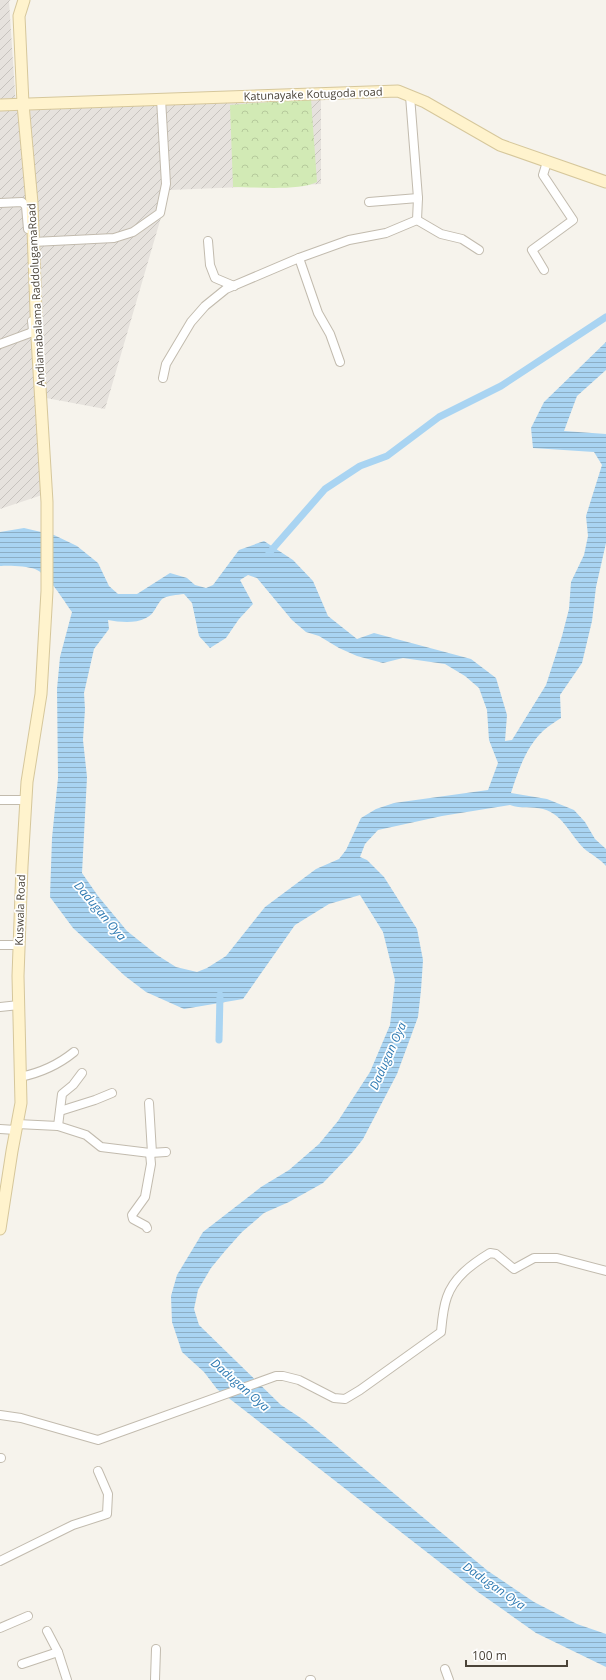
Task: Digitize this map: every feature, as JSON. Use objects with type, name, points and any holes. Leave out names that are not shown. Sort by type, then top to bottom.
[{"type":"street","name":"Andiamabalama RaddolugamaRoad","points":[[24,0],[19,16],[23,104],[32,203],[47,502],[47,591]]},
{"type":"street","name":"Katunayake Kotugoda road","points":[[0,105],[398,91],[425,102],[500,145],[606,182]]},
{"type":"street","points":[[410,96],[418,198],[417,220]]},
{"type":"street","points":[[33,242],[114,238],[133,232],[160,213],[166,184],[161,99]]},
{"type":"street","points":[[544,270],[532,250],[573,220],[543,175],[547,162]]},
{"type":"street","points":[[369,202],[418,198]]},
{"type":"street","points":[[0,203],[22,202],[26,206],[33,330],[30,334],[0,344]]},
{"type":"street","points":[[417,220],[441,234],[462,239],[479,250]]},
{"type":"street","points":[[163,378],[166,364],[191,322],[205,306],[226,289],[299,258],[349,240],[386,233],[417,220]]},
{"type":"street","points":[[208,241],[210,265],[215,278],[234,286]]},
{"type":"street","points":[[299,258],[318,313],[330,334],[340,362]]},
{"type":"street","name":"Kuswala Road","points":[[0,1229],[21,1103],[19,945],[26,800],[31,751],[42,694],[47,591]]},
{"type":"street","points":[[0,800],[26,800]]},
{"type":"street","points":[[0,945],[19,945]]},
{"type":"street","points":[[0,1007],[19,1005]]},
{"type":"street","points":[[20,1077],[34,1074],[62,1062],[74,1052]]},
{"type":"street","points":[[58,1126],[62,1094],[73,1085],[82,1073]]},
{"type":"street","points":[[60,1111],[112,1093]]},
{"type":"street","points":[[147,1228],[146,1226],[132,1219],[132,1215],[145,1197],[151,1164],[149,1102]]},
{"type":"street","points":[[0,1129],[58,1126],[86,1135],[101,1147],[151,1153],[166,1152]]},
{"type":"street","points":[[0,1415],[21,1418],[98,1440],[276,1376],[299,1380],[334,1398],[345,1399],[360,1390],[440,1332],[446,1298],[455,1280],[490,1253],[496,1254],[514,1269],[534,1258],[557,1258],[606,1271]]},
{"type":"street","points":[[0,1561],[73,1525],[107,1514],[108,1494],[98,1471]]},
{"type":"street","points":[[0,1628],[28,1616]]},
{"type":"street","points":[[47,1631],[58,1652],[67,1680]]},
{"type":"street","points":[[155,1680],[156,1649]]},
{"type":"street","points":[[22,1664],[58,1652]]},
{"type":"street","points":[[445,1669],[449,1680]]},
{"type":"shaded area","points":[[0,0],[11,0],[9,1],[16,108],[321,96],[321,184],[169,190],[105,409],[41,397],[42,495],[0,509]]},
{"type":"green space","points":[[311,99],[317,182],[300,187],[288,188],[233,187],[230,105]]},
{"type":"water","name":"Dadugan Oya","points":[[606,342],[606,370],[577,396],[564,431],[606,434],[606,543],[596,587],[592,621],[582,663],[560,695],[561,718],[545,729],[532,744],[520,768],[511,793],[547,799],[574,810],[585,822],[595,839],[606,849],[606,866],[581,846],[557,816],[551,812],[539,808],[510,805],[442,816],[378,830],[365,844],[360,857],[367,860],[384,877],[417,929],[423,960],[418,1017],[397,1074],[363,1139],[352,1153],[323,1183],[289,1202],[264,1213],[242,1232],[211,1268],[198,1290],[194,1309],[199,1325],[281,1405],[304,1420],[328,1439],[488,1571],[534,1602],[577,1624],[606,1634],[606,1667],[536,1633],[478,1592],[217,1389],[204,1372],[182,1352],[172,1322],[171,1296],[177,1275],[203,1232],[261,1187],[289,1170],[319,1144],[338,1121],[370,1072],[390,1025],[395,980],[383,932],[360,895],[329,904],[295,925],[243,999],[184,1009],[146,992],[125,976],[73,928],[50,897],[52,838],[58,778],[57,689],[60,657],[72,612],[55,588],[40,572],[27,567],[0,566],[0,532],[24,528],[54,535],[77,546],[98,563],[109,586],[118,594],[137,594],[170,573],[187,578],[195,585],[206,588],[213,585],[239,550],[264,541],[293,560],[313,581],[328,616],[357,639],[374,633],[471,659],[496,678],[507,715],[505,741],[512,740],[546,685],[569,609],[571,582],[584,555],[588,536],[586,516],[602,465],[594,452],[533,448],[531,428],[544,402]],"holes":[[[248,575],[257,578],[292,620],[306,632],[319,636],[339,648],[357,656],[383,663],[403,658],[445,664],[465,676],[479,688],[487,710],[489,740],[498,763],[488,790],[394,803],[376,809],[361,818],[346,850],[339,859],[316,869],[265,907],[226,956],[207,968],[197,972],[176,967],[157,955],[127,931],[98,896],[82,873],[87,777],[83,740],[85,709],[84,693],[94,649],[109,629],[108,620],[127,622],[141,620],[149,616],[162,599],[184,594],[192,603],[199,636],[210,648],[226,638],[239,619],[253,604],[240,580]]]},
{"type":"waterway","points":[[269,553],[325,489],[360,466],[387,456],[439,417],[501,386],[606,317]]},
{"type":"waterway","points":[[219,1040],[220,995]]}]
